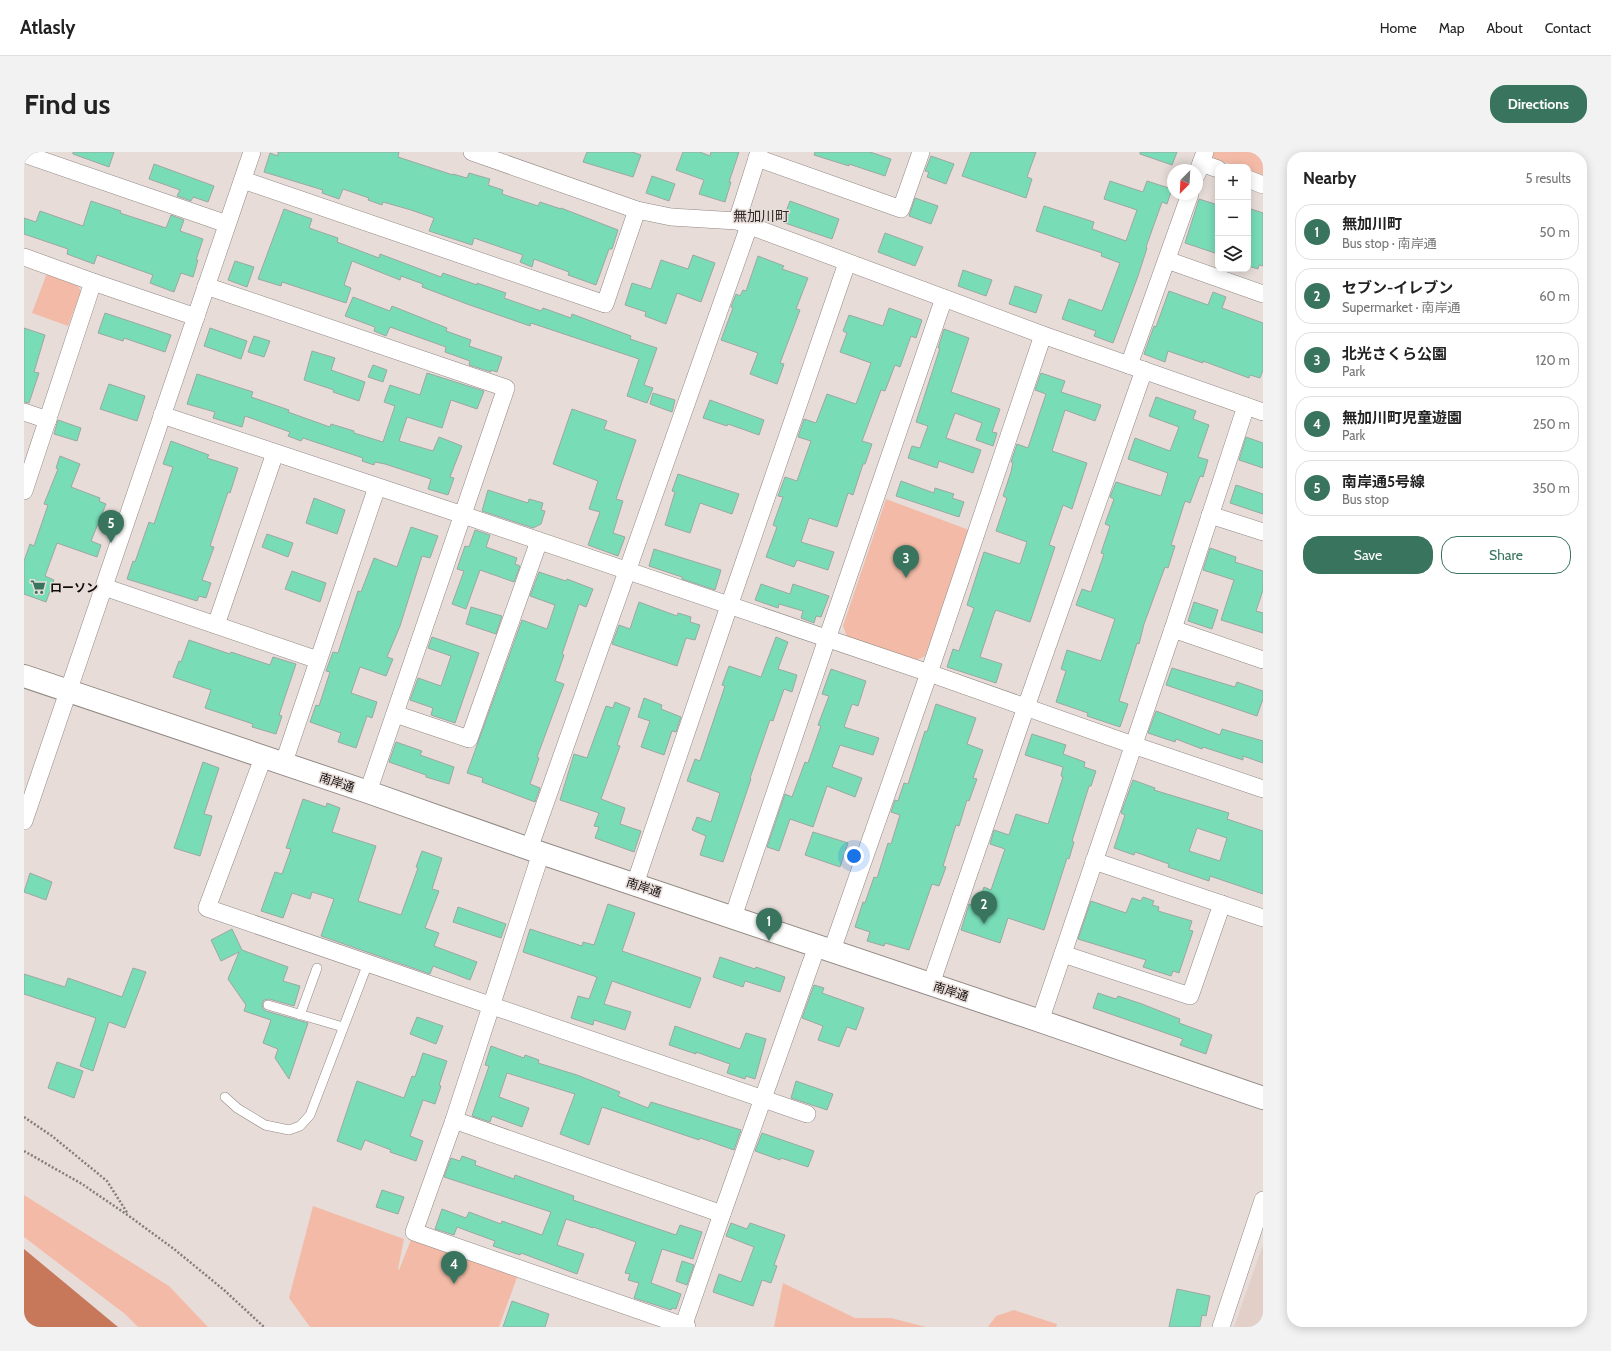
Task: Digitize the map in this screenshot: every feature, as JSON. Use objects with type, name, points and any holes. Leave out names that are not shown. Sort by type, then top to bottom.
[{"type":"main road","name":"南岸通","points":[[24,676],[1263,1098]]},
{"type":"street","points":[[24,821],[252,152]]},
{"type":"street","points":[[472,152],[637,210],[671,218],[743,223],[1043,335],[1263,412]]},
{"type":"street","points":[[921,152],[902,209],[758,155],[743,223],[535,851],[492,1005],[454,1120],[414,1232],[685,1327],[722,1214],[764,1099],[824,948],[929,673],[1043,335]]},
{"type":"street","points":[[24,154],[227,224]]},
{"type":"street","points":[[1201,163],[1215,168]]},
{"type":"street","points":[[243,180],[605,304],[637,210]]},
{"type":"street","points":[[1251,180],[1263,185]]},
{"type":"street","points":[[931,984],[1026,707],[1137,367],[1167,260],[1188,200]]},
{"type":"street","points":[[24,257],[196,317]]},
{"type":"street","points":[[1167,260],[1263,294]]},
{"type":"street","points":[[635,884],[847,263]]},
{"type":"street","points":[[24,491],[93,282]]},
{"type":"street","points":[[206,286],[506,388],[368,792]]},
{"type":"street","points":[[733,917],[944,298]]},
{"type":"street","points":[[1040,1021],[1173,629],[1246,406]]},
{"type":"street","points":[[24,412],[48,420]]},
{"type":"street","points":[[162,415],[929,673],[1263,789]]},
{"type":"street","points":[[216,625],[275,452]]},
{"type":"street","points":[[378,487],[318,660],[207,908],[807,1114]]},
{"type":"street","points":[[1210,515],[1263,532]]},
{"type":"street","points":[[395,714],[469,739],[539,541]]},
{"type":"street","points":[[104,587],[318,660]]},
{"type":"street","points":[[1173,629],[1263,660]]},
{"type":"street","points":[[1094,861],[1263,918]]},
{"type":"street","points":[[1063,954],[1190,996],[1222,904]]},
{"type":"street","points":[[454,1120],[722,1214]]},
{"type":"street","points":[[1221,1327],[1263,1200]]},
{"type":"lane","points":[[226,1097],[237,1108],[265,1126],[289,1130],[300,1126],[310,1115],[368,963]]},
{"type":"lane","points":[[300,1015],[317,968]]},
{"type":"lane","points":[[268,1005],[344,1027]]},
{"type":"path","points":[[24,1117],[52,1136],[107,1181],[130,1216]]},
{"type":"path","points":[[24,1151],[82,1184],[130,1216],[174,1249],[224,1290],[264,1327]]},
{"type":"shaded area","points":[[1213,152],[1263,152],[1263,175],[1251,171],[1251,164],[1230,164],[1211,158]]},
{"type":"shaded area","points":[[47,273],[76,283],[81,291],[68,326],[32,313]]},
{"type":"shaded area","points":[[886,499],[969,530],[925,656],[915,661],[847,637],[843,626]]},
{"type":"shaded area","points":[[24,1195],[169,1286],[208,1327],[138,1327],[125,1314],[24,1237]]},
{"type":"shaded area","points":[[313,1206],[404,1239],[399,1270],[414,1232],[520,1269],[499,1327],[310,1327],[289,1298]]},
{"type":"shaded area","points":[[1263,1245],[1263,1327],[1234,1327]]},
{"type":"shaded area","points":[[24,1249],[118,1327],[24,1327]]},
{"type":"shaded area","points":[[783,1283],[855,1318],[891,1318],[926,1327],[774,1327]]},
{"type":"shaded area","points":[[1014,1310],[1057,1324],[1056,1327],[988,1327],[996,1316]]},
{"type":"building","points":[[73,152],[114,152],[109,167],[73,154]]},
{"type":"building","points":[[278,152],[399,152],[398,157],[453,175],[467,178],[469,173],[490,179],[488,185],[503,190],[502,194],[538,206],[540,202],[561,208],[618,230],[612,249],[609,249],[596,285],[568,275],[569,272],[534,259],[532,267],[520,262],[523,255],[474,238],[472,245],[429,231],[434,218],[411,210],[383,202],[382,205],[368,200],[369,198],[343,189],[339,199],[322,193],[323,190],[264,172],[270,153],[278,156]]},
{"type":"building","points":[[587,152],[632,152],[641,155],[633,177],[583,162]]},
{"type":"building","points":[[683,152],[700,152],[710,156],[711,152],[739,152],[729,182],[731,182],[725,202],[699,194],[704,180],[676,170]]},
{"type":"building","points":[[815,152],[870,152],[891,159],[885,176],[849,164],[849,166],[814,155]]},
{"type":"building","points":[[971,152],[1036,152],[1027,177],[1032,179],[1026,198],[962,176]]},
{"type":"building","points":[[1140,152],[1177,152],[1172,164],[1140,154]]},
{"type":"building","points":[[931,156],[954,164],[946,184],[927,177],[929,172],[925,171]]},
{"type":"building","points":[[154,164],[214,186],[208,202],[193,197],[191,201],[177,196],[180,190],[149,179]]},
{"type":"building","points":[[652,176],[675,184],[669,201],[646,193]]},
{"type":"building","points":[[1110,181],[1143,192],[1147,181],[1167,187],[1167,200],[1168,200],[1167,204],[1162,202],[1146,247],[1147,248],[1138,276],[1113,343],[1094,336],[1096,331],[1062,319],[1069,299],[1102,311],[1120,263],[1101,256],[1102,253],[1036,231],[1044,206],[1094,222],[1092,229],[1126,241],[1137,210],[1104,199]]},
{"type":"building","points":[[915,198],[938,206],[931,224],[909,216]]},
{"type":"building","points":[[1199,200],[1215,204],[1215,253],[1185,243]]},
{"type":"building","points":[[91,201],[121,211],[120,213],[166,228],[171,215],[184,220],[180,231],[203,239],[196,260],[198,260],[193,277],[181,273],[174,292],[150,283],[153,275],[97,255],[94,264],[67,254],[68,249],[24,234],[24,218],[36,222],[40,211],[83,226]]},
{"type":"building","points":[[790,201],[839,219],[832,239],[782,222]]},
{"type":"building","points":[[284,209],[312,219],[309,228],[338,238],[337,242],[379,258],[380,254],[441,277],[443,273],[477,285],[477,283],[506,293],[504,298],[541,311],[543,308],[571,318],[572,314],[631,336],[630,339],[657,348],[644,385],[653,388],[647,403],[627,396],[639,359],[531,323],[530,326],[422,287],[423,284],[401,276],[400,280],[352,261],[344,285],[351,288],[346,303],[282,282],[281,286],[258,279]]},
{"type":"building","points":[[1251,209],[1263,213],[1263,266],[1259,265],[1258,269],[1251,267]]},
{"type":"building","points":[[885,233],[923,247],[915,266],[878,252]]},
{"type":"building","points":[[693,255],[715,263],[701,302],[677,293],[666,324],[645,316],[646,312],[625,305],[632,283],[651,289],[661,260],[688,269]]},
{"type":"building","points":[[758,256],[784,266],[782,269],[808,278],[796,309],[800,310],[780,363],[784,364],[777,384],[750,374],[758,353],[721,340],[733,308],[731,307],[736,294],[740,296],[743,290],[746,291]]},
{"type":"building","points":[[235,261],[254,267],[247,287],[228,280]]},
{"type":"building","points":[[963,270],[992,280],[986,296],[958,286]]},
{"type":"building","points":[[1015,286],[1042,295],[1036,313],[1009,304]]},
{"type":"building","points":[[1169,291],[1208,305],[1213,292],[1226,297],[1222,308],[1263,323],[1263,370],[1260,378],[1250,375],[1249,378],[1203,361],[1203,363],[1168,351],[1165,362],[1144,354]]},
{"type":"building","points":[[353,297],[390,311],[392,306],[447,328],[446,331],[471,340],[469,346],[502,357],[497,372],[491,370],[491,372],[469,365],[470,361],[445,352],[446,347],[390,327],[386,336],[374,331],[375,327],[345,316]]},
{"type":"building","points":[[889,308],[922,320],[916,338],[911,336],[900,367],[895,365],[885,391],[881,390],[862,441],[872,444],[865,464],[863,464],[853,495],[848,493],[837,527],[809,518],[801,542],[834,552],[828,570],[797,560],[794,567],[766,557],[777,527],[773,525],[783,497],[778,496],[785,477],[797,481],[811,441],[798,437],[804,419],[816,423],[827,394],[856,404],[871,363],[840,352],[847,333],[843,331],[849,315],[883,326]]},
{"type":"building","points":[[105,313],[171,335],[165,352],[124,338],[123,341],[98,333]]},
{"type":"building","points":[[24,328],[45,335],[34,372],[39,373],[29,403],[24,402]]},
{"type":"building","points":[[210,328],[247,341],[241,359],[204,346]]},
{"type":"building","points":[[944,329],[969,338],[951,392],[1000,409],[992,432],[997,433],[993,446],[976,440],[982,423],[955,413],[946,438],[981,450],[973,473],[939,461],[937,468],[908,458],[912,446],[920,448],[928,426],[916,422],[940,348],[938,348]]},
{"type":"building","points":[[254,336],[270,341],[264,357],[248,352]]},
{"type":"building","points":[[312,351],[335,358],[331,370],[365,382],[359,401],[333,392],[334,390],[304,380]]},
{"type":"building","points":[[373,365],[387,370],[383,382],[368,377]]},
{"type":"building","points":[[427,373],[484,391],[477,409],[451,400],[442,428],[407,417],[399,441],[433,451],[439,437],[462,446],[450,477],[454,478],[448,495],[428,489],[431,479],[385,464],[375,462],[374,465],[362,461],[363,458],[303,438],[301,441],[288,436],[290,432],[245,416],[242,427],[213,418],[215,412],[187,404],[197,374],[253,392],[251,397],[289,410],[288,412],[330,427],[331,424],[354,431],[354,433],[383,442],[395,406],[384,402],[390,385],[420,395]]},
{"type":"building","points":[[1041,373],[1065,381],[1061,392],[1101,405],[1095,421],[1065,410],[1052,451],[1087,463],[1072,509],[1063,505],[1049,545],[1055,547],[1030,622],[996,610],[994,614],[980,657],[1002,664],[996,683],[947,667],[953,649],[959,651],[974,608],[967,605],[984,552],[1020,564],[1027,542],[996,531],[1007,498],[1003,496],[1011,472],[1013,462],[1011,462],[1017,444],[1028,448],[1046,394],[1035,390]]},
{"type":"building","points":[[109,384],[145,396],[137,421],[100,409]]},
{"type":"building","points":[[653,393],[675,400],[672,412],[650,404]]},
{"type":"building","points":[[1156,397],[1196,411],[1193,419],[1209,425],[1198,457],[1208,460],[1203,477],[1200,476],[1190,503],[1185,501],[1171,545],[1175,546],[1168,568],[1165,567],[1144,624],[1139,644],[1137,643],[1119,701],[1128,704],[1120,727],[1087,716],[1088,713],[1056,702],[1066,671],[1061,669],[1067,650],[1101,661],[1115,619],[1076,605],[1082,589],[1091,592],[1104,554],[1101,553],[1110,526],[1105,524],[1114,499],[1110,497],[1116,482],[1161,496],[1168,473],[1128,459],[1135,438],[1170,451],[1179,427],[1149,416]]},
{"type":"building","points":[[710,400],[764,420],[759,435],[728,424],[727,426],[703,418]]},
{"type":"building","points":[[572,409],[607,421],[604,429],[636,440],[616,499],[623,501],[613,533],[625,537],[618,556],[588,545],[600,512],[589,509],[598,481],[553,464]]},
{"type":"building","points":[[58,420],[81,428],[77,441],[54,434]]},
{"type":"building","points":[[1246,437],[1263,443],[1263,468],[1239,460]]},
{"type":"building","points":[[171,441],[209,455],[207,458],[238,468],[230,493],[228,492],[210,546],[214,547],[202,580],[211,583],[206,598],[199,596],[197,601],[127,579],[133,561],[135,562],[149,522],[154,524],[173,467],[163,464]]},
{"type":"building","points":[[60,456],[80,464],[71,487],[100,498],[99,501],[106,504],[91,541],[101,545],[97,557],[57,543],[45,576],[54,580],[46,602],[24,594],[24,561],[30,544],[34,546],[48,505],[44,504],[58,469],[56,468]]},
{"type":"building","points":[[678,474],[739,494],[732,514],[700,503],[690,533],[665,525],[675,492],[672,491]]},
{"type":"building","points":[[901,481],[934,493],[935,488],[954,494],[952,498],[964,502],[959,517],[896,496]]},
{"type":"building","points":[[1236,485],[1263,494],[1263,514],[1230,503]]},
{"type":"building","points":[[488,490],[528,503],[529,499],[543,503],[541,510],[545,511],[541,524],[533,528],[482,511]]},
{"type":"building","points":[[314,498],[345,510],[337,534],[306,523]]},
{"type":"building","points":[[411,527],[438,536],[430,558],[422,556],[400,626],[387,657],[393,659],[386,676],[360,667],[351,693],[377,702],[372,718],[367,716],[356,748],[338,742],[341,733],[310,722],[316,705],[319,706],[330,672],[326,671],[333,652],[338,653],[358,591],[361,592],[374,558],[397,567]]},
{"type":"building","points":[[475,530],[490,535],[486,547],[517,558],[515,564],[520,566],[514,582],[480,570],[466,609],[452,604],[464,571],[457,569],[465,546],[469,547]]},
{"type":"building","points":[[267,534],[293,543],[288,557],[262,547]]},
{"type":"building","points":[[1210,548],[1236,557],[1235,562],[1263,571],[1263,590],[1256,611],[1263,613],[1263,633],[1221,620],[1234,580],[1203,570]]},
{"type":"building","points":[[654,549],[721,570],[715,590],[649,566]]},
{"type":"building","points":[[292,571],[326,583],[320,602],[285,589]]},
{"type":"building","points":[[539,572],[566,581],[567,579],[593,589],[586,607],[579,604],[562,654],[564,655],[555,681],[564,684],[537,757],[539,758],[530,784],[540,788],[535,802],[482,782],[483,778],[467,773],[522,620],[547,629],[555,605],[530,596]]},
{"type":"building","points":[[761,584],[790,594],[793,584],[829,596],[821,617],[816,616],[814,623],[801,618],[803,611],[779,604],[778,608],[755,600]]},
{"type":"building","points":[[639,602],[677,616],[678,613],[691,617],[690,622],[700,625],[695,640],[686,638],[677,666],[612,644],[619,625],[630,629]]},
{"type":"building","points":[[1194,602],[1218,610],[1212,629],[1188,621]]},
{"type":"building","points":[[471,607],[502,616],[496,634],[466,624]]},
{"type":"building","points":[[432,637],[479,653],[455,723],[431,715],[433,708],[410,700],[418,678],[441,686],[451,656],[428,648]]},
{"type":"building","points":[[776,637],[788,642],[778,669],[797,675],[792,692],[784,689],[773,721],[770,720],[723,862],[700,855],[706,836],[692,830],[697,817],[711,822],[720,793],[687,781],[695,759],[700,761],[725,686],[722,685],[729,666],[761,677]]},
{"type":"building","points":[[189,640],[230,654],[231,652],[270,665],[273,657],[296,664],[279,715],[282,716],[276,734],[252,727],[253,724],[205,708],[211,690],[173,677],[179,661],[181,662]]},
{"type":"building","points":[[1172,668],[1235,687],[1237,682],[1263,691],[1263,699],[1257,716],[1166,685]]},
{"type":"building","points":[[831,669],[866,681],[858,706],[852,704],[844,727],[879,738],[873,755],[840,745],[832,767],[862,778],[855,797],[827,786],[813,827],[790,819],[779,851],[767,847],[785,794],[792,797],[805,762],[808,763],[821,726],[818,725],[829,696],[822,694]]},
{"type":"building","points":[[644,698],[662,705],[661,709],[681,717],[676,732],[672,731],[664,755],[641,747],[650,721],[638,717]]},
{"type":"building","points":[[615,702],[630,708],[617,745],[620,746],[601,799],[625,808],[620,824],[641,831],[634,852],[595,838],[599,827],[594,826],[599,813],[560,800],[574,754],[587,758],[606,706],[613,708]]},
{"type":"building","points":[[936,704],[976,718],[967,744],[983,750],[973,778],[977,779],[969,801],[967,800],[959,826],[956,825],[943,866],[946,867],[939,886],[932,884],[909,950],[885,943],[884,946],[867,941],[870,932],[855,927],[863,902],[865,903],[874,877],[877,878],[888,843],[891,844],[900,815],[891,812],[895,800],[898,801],[904,783],[908,784],[925,731],[927,732]]},
{"type":"building","points":[[1156,711],[1220,735],[1222,729],[1263,741],[1263,763],[1243,756],[1243,760],[1203,747],[1202,749],[1176,739],[1175,742],[1148,733]]},
{"type":"building","points":[[1032,734],[1066,745],[1063,754],[1085,762],[1084,767],[1096,771],[1091,786],[1089,786],[1072,841],[1074,842],[1069,859],[1067,858],[1044,930],[1008,918],[1000,943],[961,930],[969,904],[977,907],[984,887],[991,890],[1005,849],[990,844],[994,830],[1009,835],[1016,814],[1048,824],[1063,777],[1061,776],[1063,767],[1025,755]]},
{"type":"building","points":[[396,742],[422,751],[420,755],[454,767],[449,784],[426,777],[426,775],[389,762]]},
{"type":"building","points":[[203,762],[219,768],[204,814],[212,816],[200,856],[174,848]]},
{"type":"building","points":[[1133,780],[1155,788],[1154,790],[1229,813],[1227,819],[1263,831],[1263,894],[1210,876],[1209,881],[1168,867],[1169,864],[1135,852],[1134,855],[1114,848],[1125,815],[1121,813]],"holes":[[[1197,828],[1227,838],[1220,861],[1189,851]]]},
{"type":"building","points":[[303,799],[326,807],[327,803],[340,808],[332,832],[376,846],[358,901],[401,915],[418,868],[416,867],[422,851],[442,858],[432,889],[439,891],[425,928],[439,933],[434,946],[477,962],[470,980],[433,966],[430,974],[321,936],[334,899],[312,892],[310,899],[292,893],[283,918],[261,911],[275,872],[282,874],[291,849],[286,848]]},
{"type":"building","points":[[813,832],[848,843],[840,867],[805,855]]},
{"type":"building","points":[[30,873],[52,882],[46,900],[24,892]]},
{"type":"building","points":[[1143,897],[1154,901],[1152,905],[1159,907],[1158,911],[1192,921],[1189,930],[1193,931],[1179,973],[1173,971],[1171,976],[1143,967],[1146,960],[1078,939],[1091,901],[1126,913],[1132,898],[1141,901]]},
{"type":"building","points":[[608,904],[635,913],[622,951],[701,978],[690,1008],[612,981],[604,1004],[631,1012],[625,1030],[594,1020],[593,1025],[571,1018],[578,996],[589,999],[597,977],[523,952],[530,929],[582,946],[583,942],[594,945]]},
{"type":"building","points":[[458,907],[506,924],[501,938],[453,922]]},
{"type":"building","points":[[232,929],[242,950],[288,967],[283,981],[300,986],[294,1006],[269,999],[264,1000],[262,1004],[263,1009],[266,1011],[308,1023],[289,1079],[275,1058],[278,1049],[263,1043],[271,1020],[244,1011],[246,1005],[228,979],[239,952],[221,961],[211,940]]},
{"type":"building","points":[[720,957],[785,977],[780,992],[745,981],[743,987],[713,977]]},
{"type":"building","points":[[133,968],[146,972],[125,1028],[109,1022],[93,1071],[80,1066],[96,1018],[24,994],[24,974],[65,987],[68,978],[122,997]]},
{"type":"building","points":[[814,985],[824,988],[822,993],[864,1008],[856,1030],[847,1027],[839,1047],[818,1040],[823,1026],[802,1018]]},
{"type":"building","points":[[1098,993],[1116,999],[1118,996],[1142,1004],[1180,1019],[1179,1023],[1212,1035],[1206,1054],[1180,1045],[1183,1039],[1093,1008]]},
{"type":"building","points":[[417,1017],[443,1026],[436,1044],[410,1034]]},
{"type":"building","points":[[675,1026],[740,1049],[746,1033],[766,1039],[755,1079],[746,1076],[745,1079],[727,1073],[730,1064],[696,1052],[696,1054],[669,1045]]},
{"type":"building","points":[[491,1046],[524,1058],[525,1055],[539,1060],[538,1063],[577,1075],[620,1092],[618,1096],[648,1108],[651,1102],[741,1130],[734,1150],[700,1138],[699,1140],[602,1107],[589,1145],[560,1134],[575,1094],[507,1073],[499,1097],[529,1108],[522,1127],[492,1116],[490,1122],[472,1116],[489,1066],[485,1065]]},
{"type":"building","points":[[423,1053],[447,1061],[439,1085],[441,1086],[435,1104],[423,1100],[410,1136],[423,1141],[416,1161],[390,1152],[391,1150],[365,1140],[361,1150],[337,1141],[357,1081],[404,1098],[412,1076],[415,1077]]},
{"type":"building","points":[[57,1062],[83,1071],[74,1098],[48,1088]]},
{"type":"building","points":[[796,1081],[833,1094],[827,1110],[791,1098]]},
{"type":"building","points":[[762,1133],[814,1151],[808,1167],[781,1158],[780,1160],[755,1151]]},
{"type":"building","points":[[462,1156],[476,1161],[475,1165],[514,1179],[515,1175],[574,1196],[573,1200],[676,1235],[680,1225],[702,1232],[693,1259],[662,1249],[651,1283],[681,1294],[676,1309],[672,1308],[671,1310],[634,1298],[639,1283],[628,1280],[630,1274],[625,1273],[636,1242],[593,1227],[566,1219],[557,1245],[584,1254],[577,1274],[521,1253],[520,1255],[493,1246],[495,1241],[457,1227],[454,1235],[435,1229],[442,1209],[466,1218],[469,1212],[501,1224],[502,1221],[542,1235],[551,1212],[444,1177],[451,1158],[460,1161]]},
{"type":"building","points":[[382,1190],[404,1197],[398,1214],[376,1207]]},
{"type":"building","points":[[731,1223],[747,1229],[750,1223],[785,1235],[774,1265],[777,1266],[771,1283],[762,1280],[753,1306],[713,1292],[719,1274],[741,1282],[754,1247],[726,1236]]},
{"type":"building","points":[[682,1261],[694,1265],[687,1285],[676,1281]]},
{"type":"building","points":[[1177,1289],[1210,1296],[1206,1316],[1202,1315],[1200,1327],[1169,1327]]},
{"type":"building","points":[[512,1301],[549,1314],[545,1327],[503,1327]]},
{"type":"place","name":"南岸通5号線","points":[[111,543]]},
{"type":"place","name":"北光さくら公園","points":[[906,578]]},
{"type":"place","name":"ローソン","points":[[38,587]]},
{"type":"place","name":"セブン-イレブン","points":[[984,924]]},
{"type":"place","name":"無加川町","points":[[769,941]]},
{"type":"place","name":"無加川町児童遊園","points":[[454,1284]]},
{"type":"district","name":"無加川町","points":[[761,216]]}]
